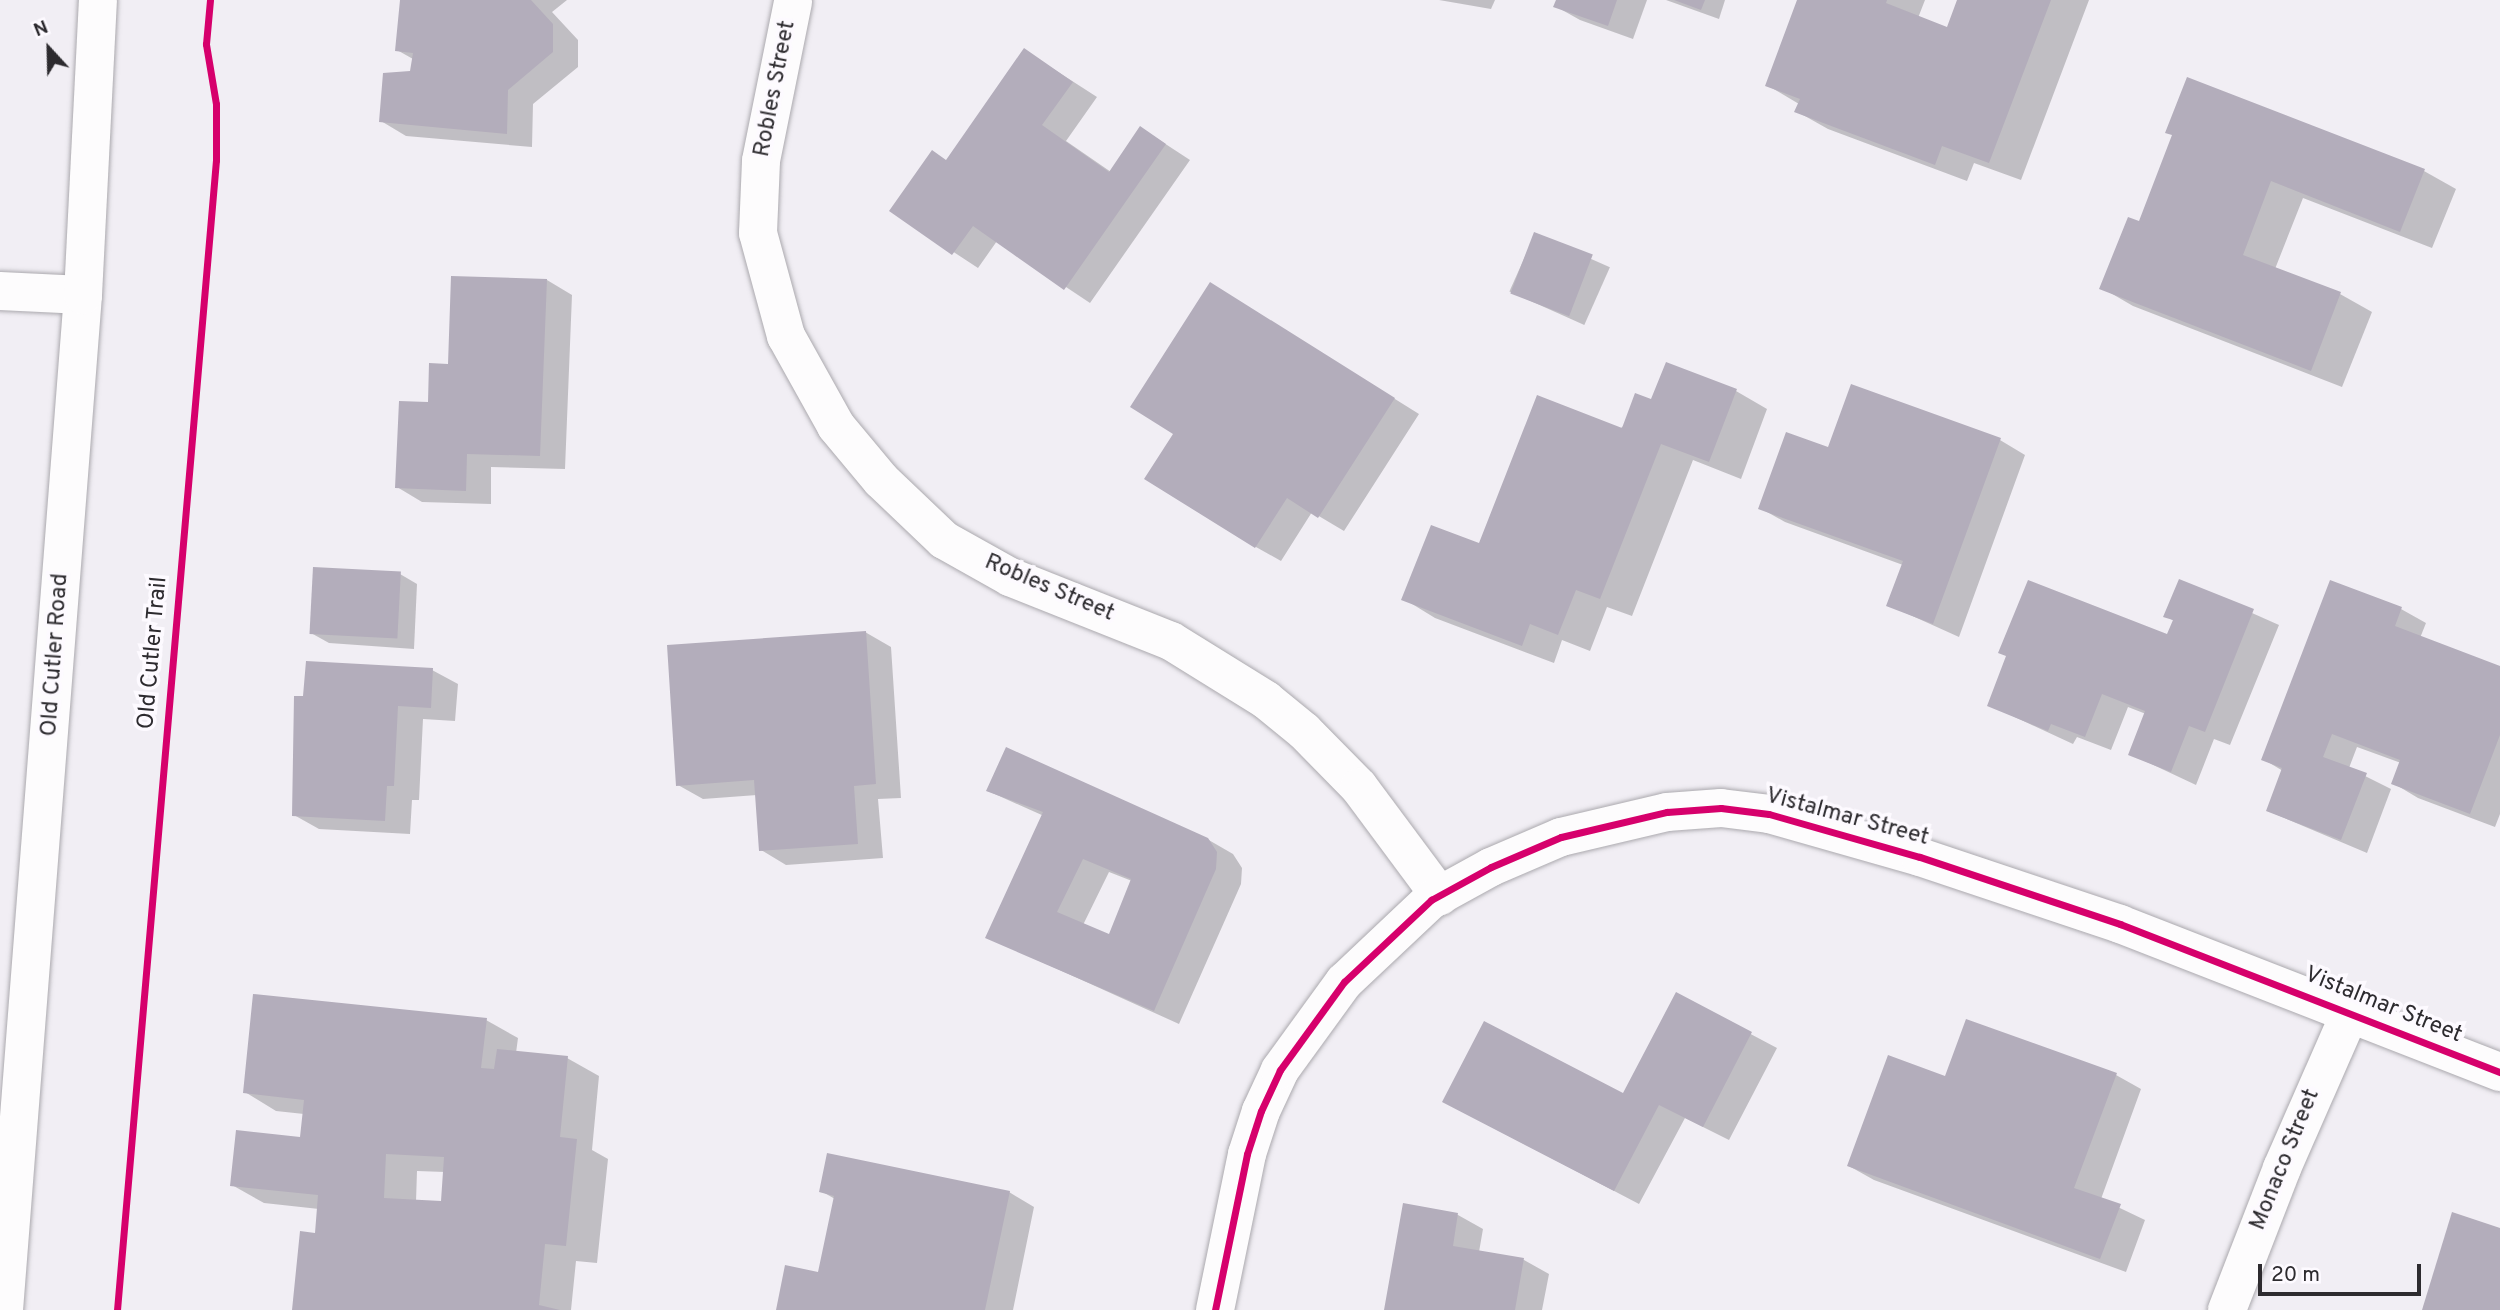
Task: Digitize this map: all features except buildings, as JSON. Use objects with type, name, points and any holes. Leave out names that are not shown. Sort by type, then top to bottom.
[{"type":"street","name":"Old Cutler Road","points":[[4,1310],[13,1072],[83,295],[98,0]]},
{"type":"street","name":"Robles Street","points":[[793,2],[761,161],[758,233],[786,336],[836,426],[881,480],[944,540],[1010,577],[1171,641],[1266,700],[1343,769],[1440,896]]},
{"type":"street","points":[[0,290],[83,295]]},
{"type":"street","name":"Vistalmar Street","points":[[1215,1310],[1247,1154],[1280,1070],[1344,982],[1440,896],[1491,867],[1561,837],[1609,824],[1707,809],[1769,814],[1996,881],[2500,1072]]},
{"type":"street","name":"Monaco Street","points":[[2227,1310],[2286,1157],[2350,1013]]},
{"type":"cycle path","name":"Old Cutler Trail","points":[[117,1310],[216,160],[216,104],[206,44],[210,0]]},
{"type":"cycle path","points":[[1215,1310],[1247,1154],[1261,1111],[1280,1070],[1344,982],[1431,900],[1491,867],[1561,837],[1667,812],[1721,808],[1769,814],[1920,857],[2120,924],[2500,1072]]}]
